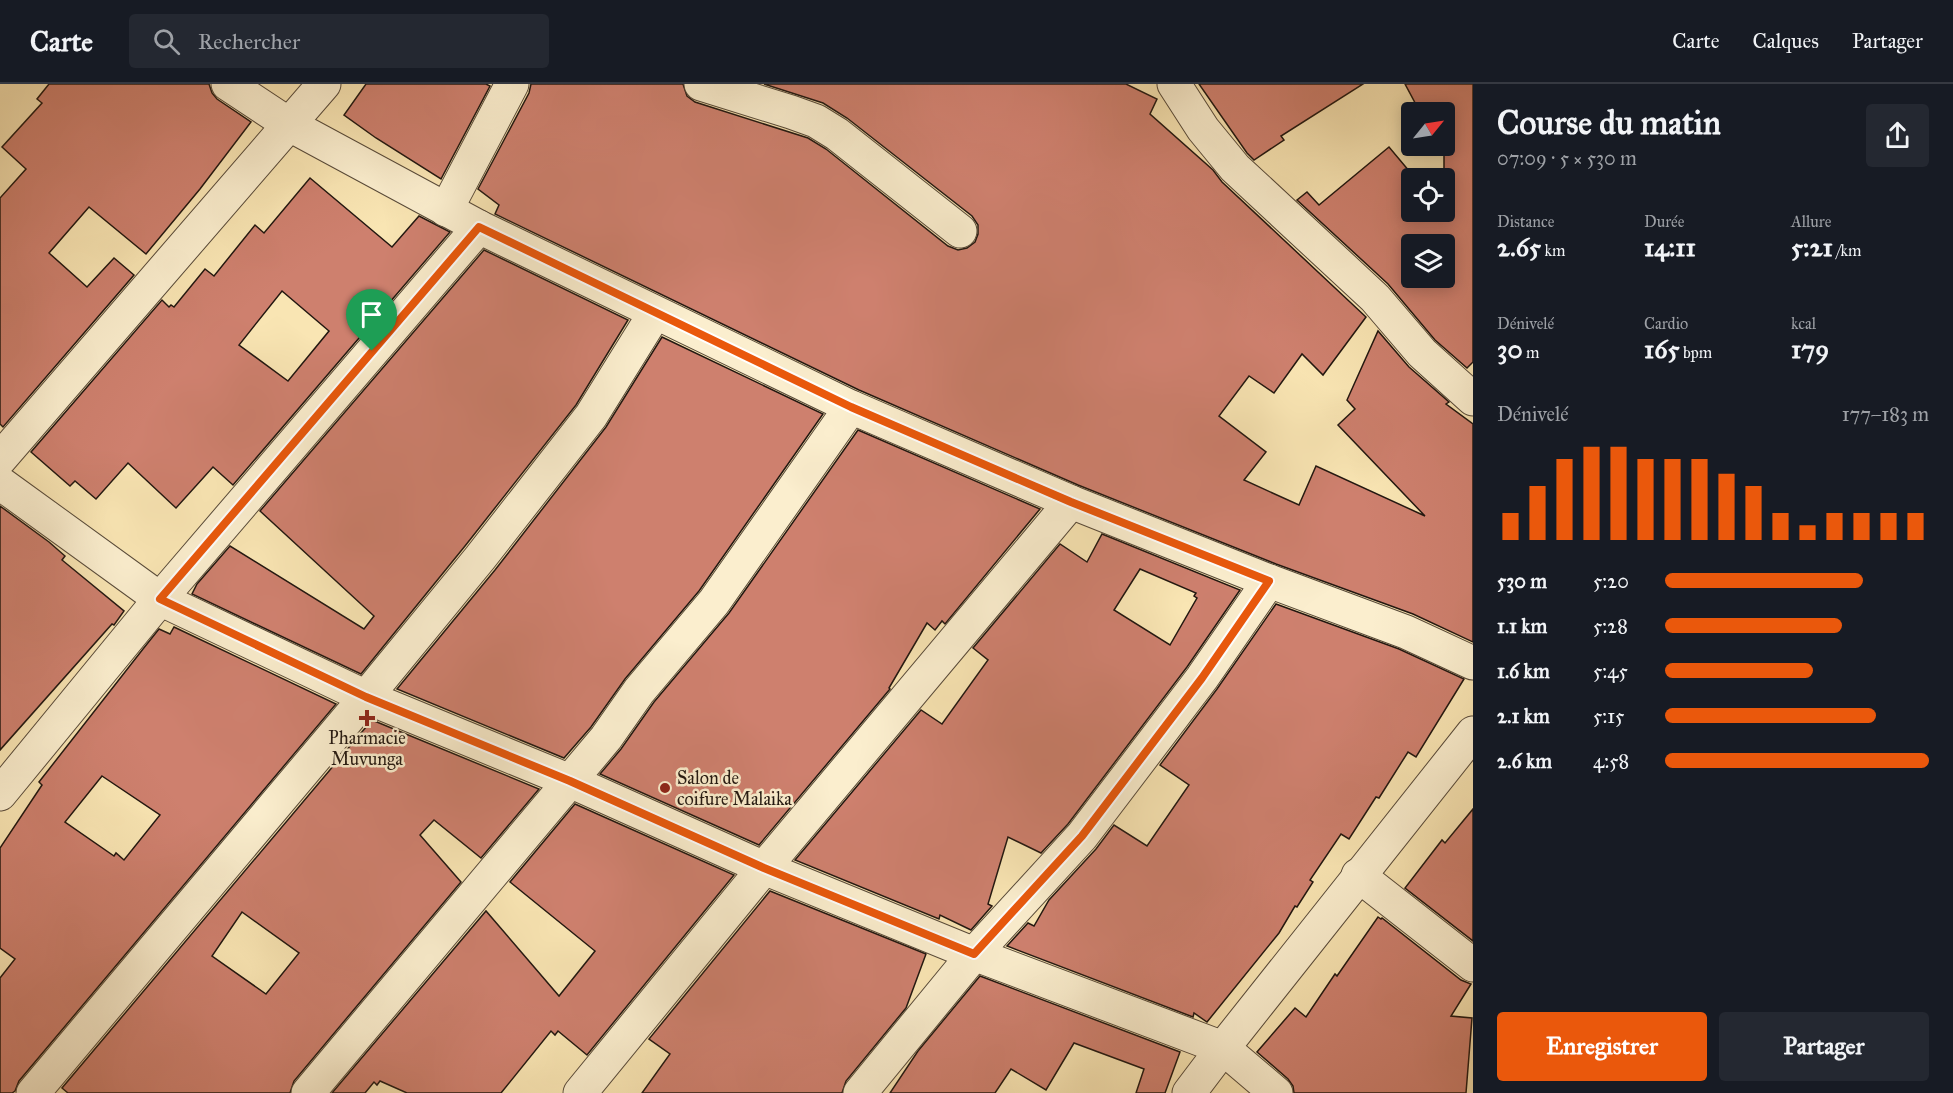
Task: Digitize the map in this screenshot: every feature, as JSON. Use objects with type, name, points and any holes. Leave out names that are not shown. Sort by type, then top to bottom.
[{"type":"street","points":[[228,84],[290,124],[446,210],[851,407],[1071,502],[1406,633],[1473,663]]},
{"type":"street","points":[[0,459],[324,84]]},
{"type":"street","points":[[446,210],[512,84]]},
{"type":"street","points":[[701,84],[816,121],[837,134],[960,231]]},
{"type":"street","points":[[1174,84],[1203,129],[1235,168],[1375,298],[1422,353],[1473,399]]},
{"type":"street","points":[[0,794],[160,599],[479,227]]},
{"type":"street","points":[[33,1093],[480,558],[591,416],[655,313]]},
{"type":"street","points":[[308,1093],[606,738],[639,691],[714,602],[851,407]]},
{"type":"street","points":[[0,483],[160,599],[366,697],[570,781],[764,868],[974,954],[1223,1048],[1276,1093]]},
{"type":"street","points":[[580,1093],[764,868],[1071,502]]},
{"type":"street","points":[[860,1093],[974,954],[1082,836],[1202,678],[1269,581]]},
{"type":"street","points":[[1189,1093],[1358,875],[1473,733]]},
{"type":"street","points":[[1358,875],[1473,965]]},
{"type":"building","points":[[49,84],[209,84],[217,99],[251,122],[146,254],[89,207],[49,253],[87,287],[114,258],[134,275],[3,427],[0,424],[0,198],[26,169],[2,147],[42,103],[37,99]]},
{"type":"building","points":[[366,84],[486,84],[490,86],[441,179],[344,115]]},
{"type":"building","points":[[531,84],[683,84],[687,96],[695,102],[808,138],[826,149],[948,246],[958,250],[967,248],[975,242],[978,225],[972,216],[847,118],[823,103],[764,84],[1126,84],[1157,99],[1150,114],[1213,170],[1222,182],[1366,317],[1323,375],[1302,354],[1274,393],[1249,376],[1219,416],[1266,452],[1244,480],[1299,505],[1316,466],[1425,516],[1338,425],[1355,409],[1347,400],[1378,331],[1409,367],[1449,402],[1446,404],[1473,424],[1473,642],[1413,614],[1276,564],[1078,485],[859,390],[495,214],[499,205],[478,189],[529,93]]},
{"type":"building","points":[[1199,84],[1363,84],[1281,136],[1284,140],[1254,160]]},
{"type":"building","points":[[1405,84],[1473,84],[1473,362],[1467,368],[1435,340],[1388,284],[1297,200],[1307,192],[1319,205],[1389,147],[1407,168],[1401,168],[1401,222],[1455,222],[1455,168],[1444,168],[1444,156],[1455,156],[1455,102],[1415,102]]},
{"type":"building","points":[[310,178],[392,247],[419,216],[450,232],[233,485],[213,467],[176,508],[128,463],[96,499],[75,481],[70,486],[31,452],[162,300],[169,307],[171,305],[174,307],[205,269],[214,276],[255,225],[264,233]],"holes":[[[282,291],[329,331],[288,381],[239,345]]]},
{"type":"building","points":[[484,250],[628,320],[576,405],[361,674],[192,594],[197,584],[230,546],[364,629],[374,616],[260,511]]},
{"type":"building","points":[[662,337],[823,414],[699,591],[625,679],[591,727],[564,758],[397,689],[495,570],[606,427]]},
{"type":"building","points":[[858,430],[1040,509],[945,624],[942,621],[935,630],[927,623],[890,689],[759,845],[600,774],[621,749],[654,702],[729,613]]},
{"type":"building","points":[[0,506],[49,542],[65,556],[62,560],[124,611],[114,625],[112,624],[0,750]]},
{"type":"building","points":[[1102,534],[1240,590],[1187,667],[1068,824],[1041,853],[1008,837],[988,904],[992,906],[971,930],[940,915],[939,919],[795,860],[921,710],[942,724],[988,660],[973,648],[1060,544],[1087,562]],"holes":[[[1140,569],[1196,593],[1194,596],[1197,598],[1170,645],[1114,610]]]},
{"type":"building","points":[[1276,604],[1399,649],[1464,679],[1416,757],[1408,752],[1379,798],[1376,797],[1349,839],[1341,834],[1310,880],[1313,882],[1279,933],[1207,1022],[1194,1013],[1193,1017],[1007,946],[1028,923],[1034,926],[1049,900],[1096,849],[1114,825],[1147,846],[1189,785],[1160,765],[1217,689]]},
{"type":"building","points":[[174,627],[336,704],[19,1081],[15,1091],[0,1093],[0,978],[15,959],[0,948],[0,848],[42,785],[39,782],[143,649],[159,629],[170,634]],"holes":[[[102,776],[160,815],[124,860],[116,853],[114,856],[65,822]]]},
{"type":"building","points":[[372,720],[539,789],[481,858],[434,820],[420,835],[461,882],[294,1081],[290,1093],[68,1093],[62,1088]],"holes":[[[242,912],[299,953],[266,994],[212,956]]]},
{"type":"building","points":[[575,804],[734,875],[587,1055],[558,1031],[555,1035],[551,1031],[501,1093],[407,1093],[380,1081],[377,1085],[374,1082],[365,1093],[332,1093],[486,911],[559,996],[595,951],[510,882]]},
{"type":"building","points":[[1473,809],[1473,941],[1405,888],[1442,840],[1445,843]]},
{"type":"building","points":[[770,891],[926,954],[906,1008],[846,1081],[842,1093],[642,1093],[670,1054],[649,1039]]},
{"type":"building","points":[[1378,917],[1461,980],[1471,984],[1451,1016],[1472,1018],[1466,1093],[1294,1093],[1293,1086],[1288,1079],[1257,1052],[1295,1008],[1306,1017]]},
{"type":"building","points":[[980,976],[1180,1052],[1165,1093],[1136,1093],[1144,1069],[1074,1043],[1046,1090],[1011,1069],[995,1093],[890,1093],[918,1051]]},
{"type":"place","name":"Pharmacie Muvunga","points":[[367,718]]},
{"type":"place","name":"Salon de coifure Malaika","points":[[665,788]]},
{"type":"route","points":[[479,227],[851,407],[1071,502],[1269,581],[1202,678],[1082,836],[974,954],[764,868],[570,781],[366,697],[160,599],[372,351],[479,227]]}]
